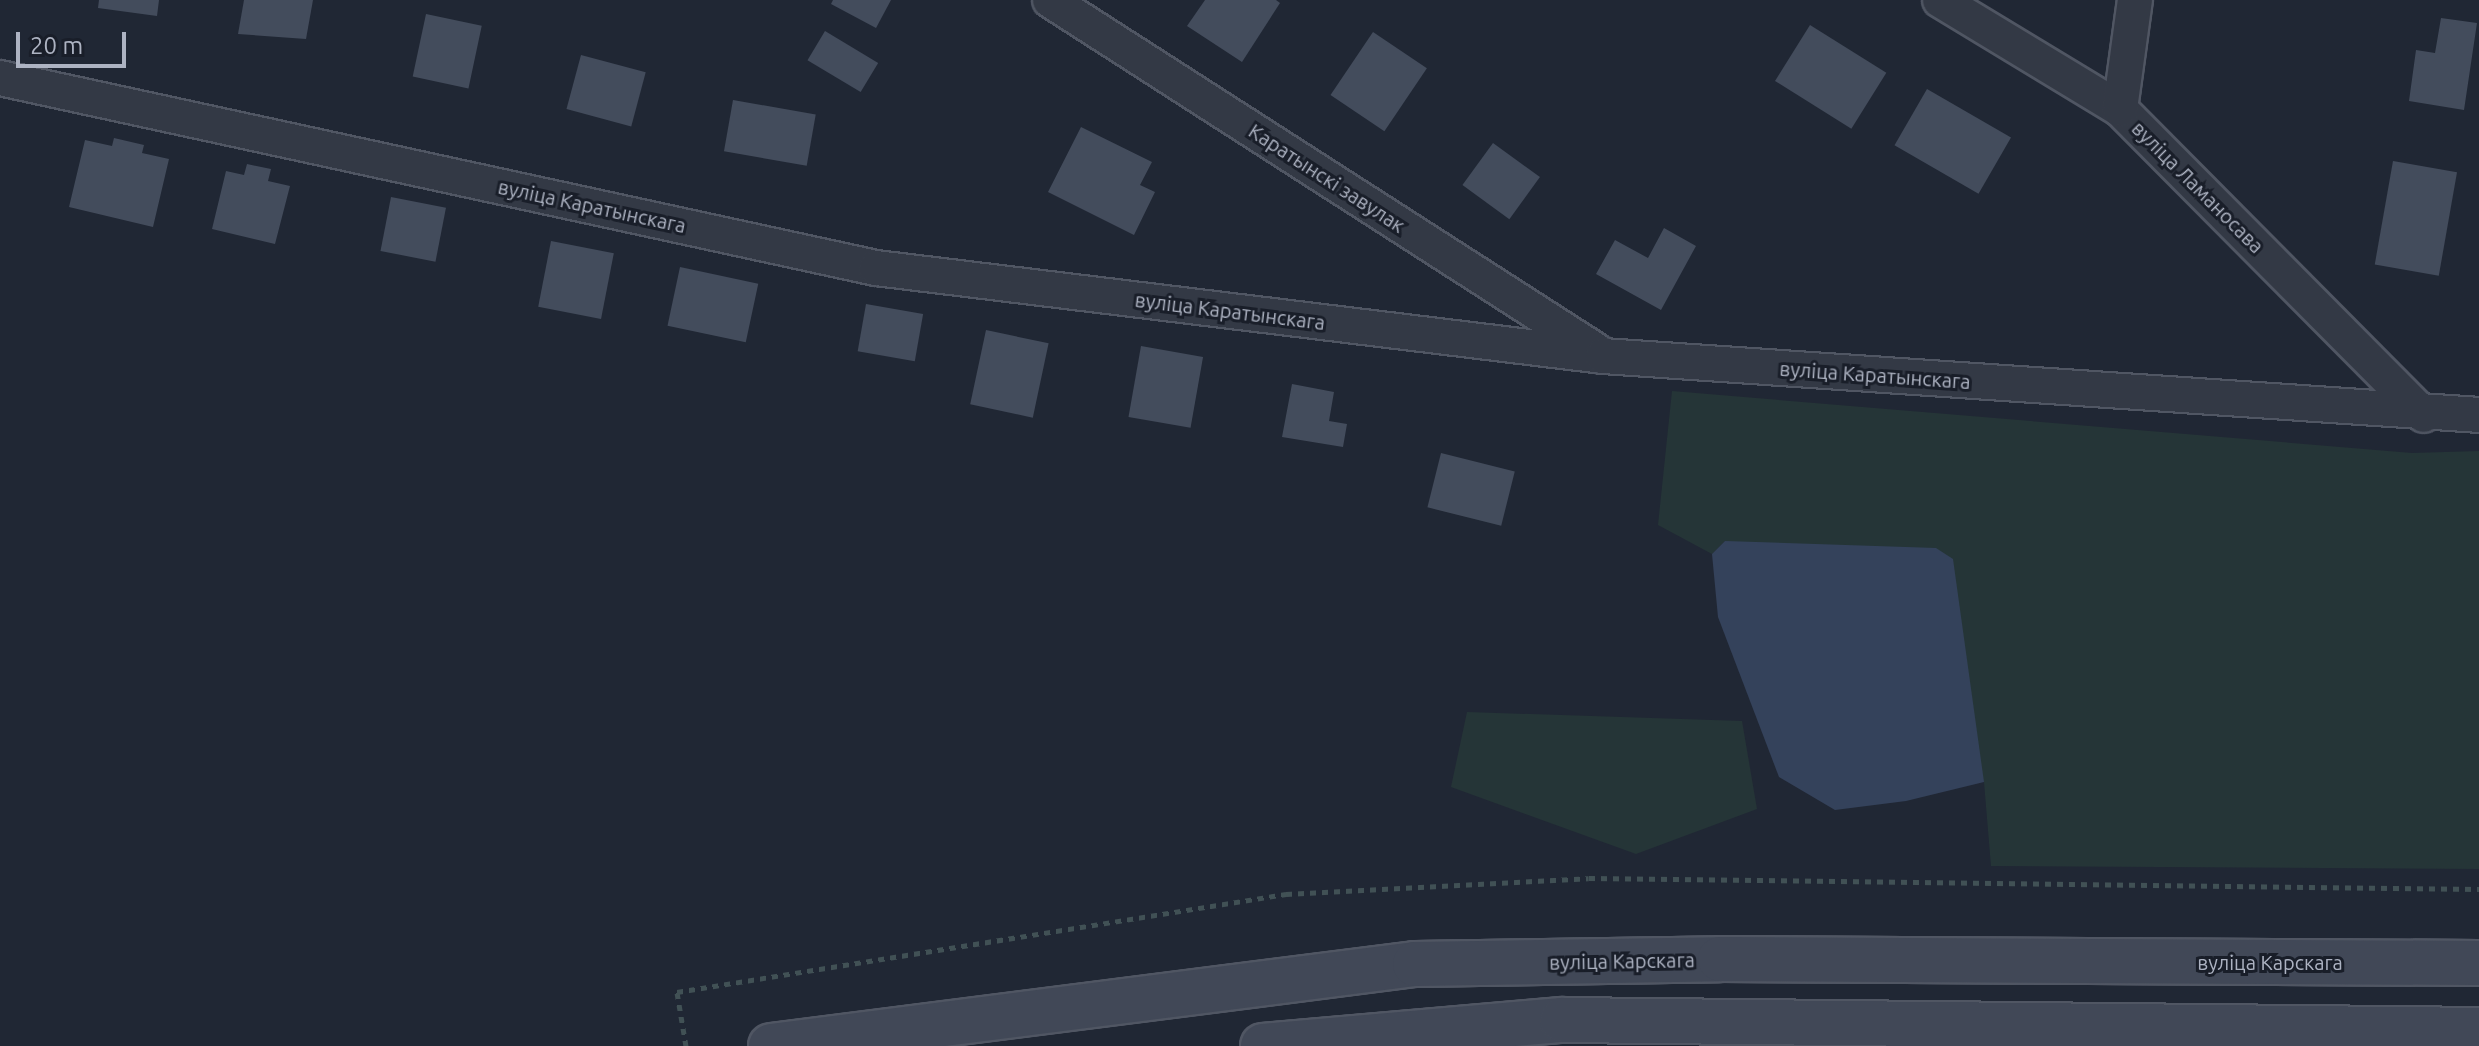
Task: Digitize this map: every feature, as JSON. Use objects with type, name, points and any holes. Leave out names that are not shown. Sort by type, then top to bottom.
[{"type":"street","name":"Каратынскі завулак","points":[[1050,0],[1603,356]]},
{"type":"street","name":"вуліца Ламаносава","points":[[1940,0],[2120,109],[2424,415]]},
{"type":"street","points":[[2120,109],[2135,0]]},
{"type":"street","name":"вуліца Каратынскага","points":[[0,78],[876,268],[1603,356],[2424,415],[2479,415]]},
{"type":"street","name":"вуліца Карскага","points":[[771,1045],[1415,964],[1720,959],[2479,963]]},
{"type":"street","points":[[1263,1046],[1562,1020],[2479,1030]]},
{"type":"path","points":[[686,1046],[677,992],[1286,894],[1589,878],[2479,889]]},
{"type":"shaded area","points":[[1672,391],[2412,453],[2479,451],[2479,869],[1991,866],[1984,782],[1725,541],[1712,554],[1658,525]]},
{"type":"shaded area","points":[[1467,712],[1742,721],[1757,809],[1636,854],[1451,787]]},
{"type":"water","points":[[1725,541],[1936,548],[1953,559],[1984,782],[1906,801],[1835,810],[1779,777],[1718,617],[1712,554]]},
{"type":"building","points":[[99,0],[159,0],[157,16],[98,8]]},
{"type":"building","points":[[244,0],[313,0],[306,39],[238,34]]},
{"type":"building","points":[[833,0],[891,0],[876,28],[831,4]]},
{"type":"building","points":[[1205,0],[1276,0],[1280,3],[1242,62],[1187,26]]},
{"type":"building","points":[[426,14],[482,26],[468,88],[413,77]]},
{"type":"building","points":[[2441,18],[2477,23],[2464,110],[2409,101],[2416,50],[2435,53]]},
{"type":"building","points":[[1810,25],[1886,73],[1851,129],[1775,81]]},
{"type":"building","points":[[825,31],[878,63],[861,92],[807,60]]},
{"type":"building","points":[[1373,32],[1427,68],[1384,131],[1331,95]]},
{"type":"building","points":[[581,55],[646,72],[631,126],[567,109]]},
{"type":"building","points":[[1927,89],[2011,137],[1979,194],[1894,145]]},
{"type":"building","points":[[733,100],[816,115],[807,166],[724,151]]},
{"type":"building","points":[[1081,127],[1152,162],[1140,185],[1155,192],[1134,235],[1048,192]]},
{"type":"building","points":[[114,138],[144,145],[142,153],[169,159],[153,227],[69,207],[85,140],[112,146]]},
{"type":"building","points":[[1493,143],[1540,177],[1509,219],[1462,185]]},
{"type":"building","points":[[2393,161],[2457,172],[2439,276],[2375,264]]},
{"type":"building","points":[[247,164],[271,169],[268,181],[290,186],[275,244],[212,229],[226,171],[244,175]]},
{"type":"building","points":[[391,197],[446,208],[435,262],[381,251]]},
{"type":"building","points":[[1664,228],[1696,246],[1661,310],[1596,274],[1615,240],[1648,258]]},
{"type":"building","points":[[551,241],[614,253],[601,319],[538,307]]},
{"type":"building","points":[[680,267],[758,284],[746,342],[668,326]]},
{"type":"building","points":[[866,304],[923,314],[915,361],[858,351]]},
{"type":"building","points":[[986,330],[1049,343],[1033,418],[970,404]]},
{"type":"building","points":[[1141,346],[1203,357],[1191,428],[1128,417]]},
{"type":"building","points":[[1292,384],[1334,392],[1329,421],[1347,424],[1343,447],[1282,437]]},
{"type":"building","points":[[1441,453],[1515,471],[1501,526],[1427,507]]}]
